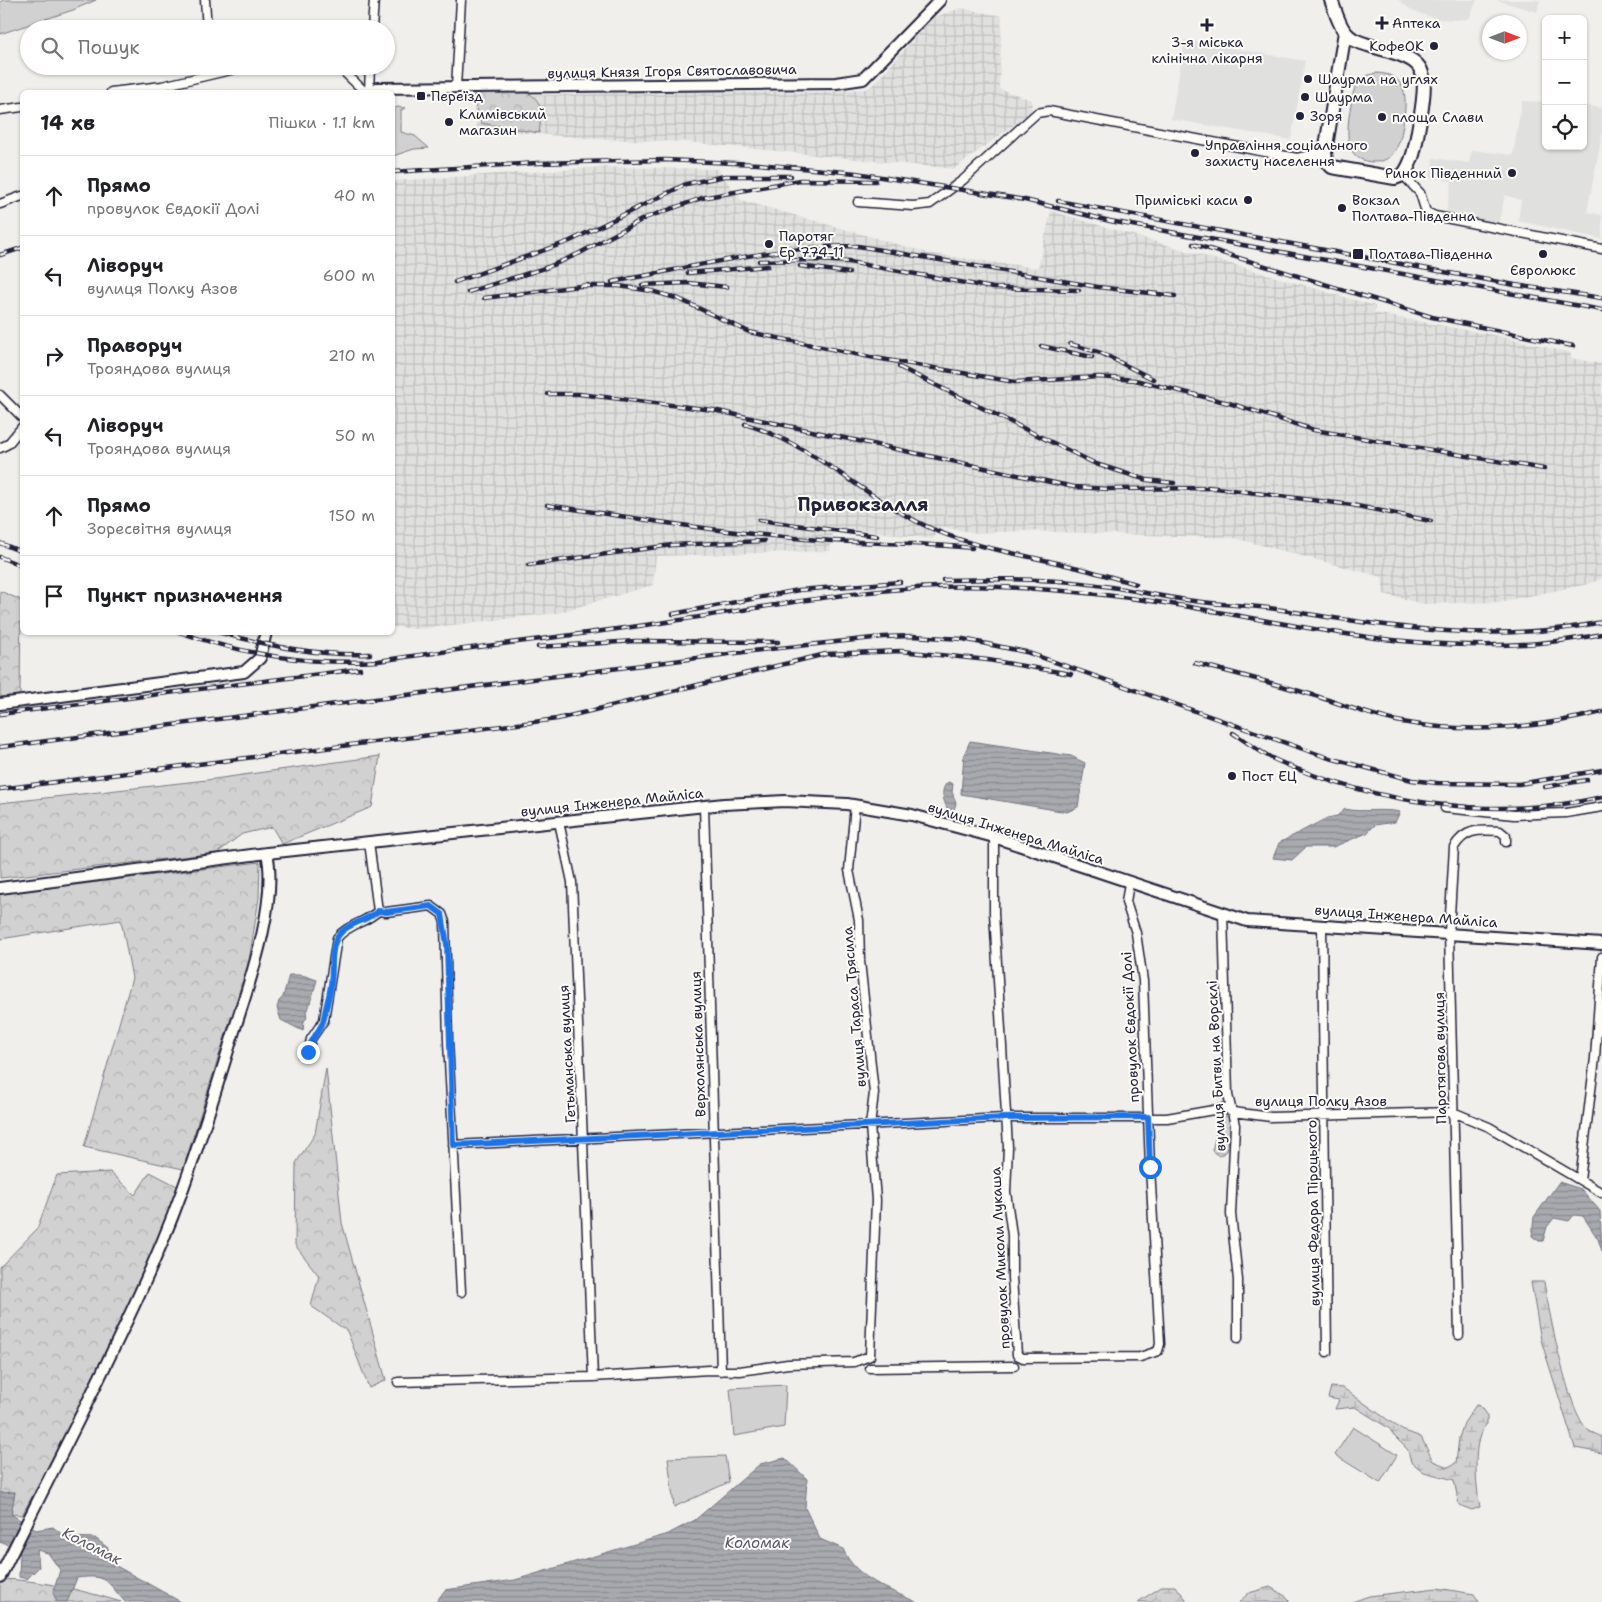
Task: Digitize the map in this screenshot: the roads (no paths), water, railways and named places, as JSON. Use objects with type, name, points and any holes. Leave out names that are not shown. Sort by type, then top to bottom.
[{"type":"main road","points":[[1331,0],[1344,32],[1355,41],[1408,57],[1419,66],[1424,75],[1425,88],[1414,156],[1403,175],[1386,178],[1332,167],[1326,161],[1325,152],[1344,32]]},
{"type":"street","points":[[205,0],[206,20]]},
{"type":"street","points":[[373,20],[374,0]]},
{"type":"street","points":[[456,87],[461,0]]},
{"type":"street","name":"вулиця Князя Ігоря Святославовича","points":[[373,90],[377,88],[836,83],[863,79],[940,0]]},
{"type":"street","points":[[128,90],[162,86],[195,75]]},
{"type":"street","points":[[349,75],[367,90]]},
{"type":"street","points":[[369,90],[370,75]]},
{"type":"street","points":[[0,110],[20,107]]},
{"type":"street","points":[[858,202],[913,206],[930,204],[962,180],[1037,113],[1049,111],[1297,158],[1325,152]]},
{"type":"street","points":[[1403,175],[1420,193],[1426,212],[1431,214],[1602,250]]},
{"type":"street","points":[[0,204],[20,197]]},
{"type":"street","points":[[0,395],[20,415]]},
{"type":"street","points":[[0,448],[8,444],[20,429]]},
{"type":"street","points":[[0,704],[244,672],[257,663],[265,635]]},
{"type":"street","name":"вулиця Інженера Майліса","points":[[0,888],[267,853],[704,806],[785,801],[855,806],[912,815],[994,837],[1247,921],[1449,932],[1602,944]]},
{"type":"street","name":"Верхолянська вулиця","points":[[704,806],[722,1371]]},
{"type":"street","name":"вулиця Тараса Трясила","points":[[722,1371],[740,1371],[788,1364],[854,1362],[870,1356],[876,1200],[870,1126],[874,1093],[860,961],[859,920],[849,870],[855,806]]},
{"type":"street","points":[[1445,808],[1514,816],[1598,810],[1602,808]]},
{"type":"street","name":"Гетьманська вулиця","points":[[559,822],[572,882],[593,1377]]},
{"type":"street","name":"Паротягова вулиця","points":[[1458,1336],[1449,932],[1454,847],[1461,836],[1469,832],[1500,832],[1506,836],[1506,842]]},
{"type":"street","name":"провулок Миколи Лукаша","points":[[994,837],[994,913],[1008,1147],[1007,1206],[1012,1235],[1012,1278],[1017,1355],[1037,1360],[1131,1358],[1158,1351]]},
{"type":"street","points":[[369,842],[378,911]]},
{"type":"street","points":[[0,1577],[106,1365],[152,1267],[191,1170],[257,959],[269,888],[270,863],[267,853]]},
{"type":"street","name":"провулок Євдокії Долі","points":[[1129,883],[1126,902],[1136,933],[1143,981],[1160,1344],[1158,1351]]},
{"type":"street","points":[[308,1052],[311,1039],[324,1020],[337,938],[343,930],[369,919],[378,911],[386,912],[431,906],[442,914],[445,922],[453,1145],[461,1292]]},
{"type":"street","name":"вулиця Битви на Ворсклі","points":[[1223,913],[1228,1095],[1235,1125],[1231,1214],[1238,1280],[1238,1338]]},
{"type":"street","name":"вулиця Федора Піроцького","points":[[1322,925],[1327,1352]]},
{"type":"street","points":[[1580,1180],[1595,1058],[1602,957]]},
{"type":"street","name":"вулиця Полку Азов","points":[[453,1145],[1005,1118],[1167,1118],[1225,1108],[1233,1112],[1271,1117],[1453,1112],[1489,1127],[1602,1193]]},
{"type":"street","points":[[870,1368],[1014,1366]]},
{"type":"street","points":[[398,1382],[593,1377],[722,1371]]},
{"type":"water","points":[[970,741],[1071,756],[1085,763],[1078,807],[1067,812],[961,794],[964,755]]},
{"type":"water","points":[[948,782],[953,784],[952,792],[956,803],[953,813],[949,813],[943,797],[943,789]]},
{"type":"water","points":[[1345,809],[1400,812],[1395,822],[1375,825],[1367,833],[1333,847],[1306,847],[1292,860],[1273,858],[1279,843],[1327,818],[1337,816]]},
{"type":"water","points":[[289,975],[302,975],[317,980],[308,1010],[306,1011],[307,1018],[304,1021],[303,1031],[281,1020],[277,1008],[279,1001],[283,997]]},
{"type":"water","points":[[1559,1182],[1581,1189],[1600,1211],[1602,1251],[1598,1239],[1583,1216],[1574,1215],[1569,1221],[1554,1218],[1547,1227],[1543,1241],[1539,1241],[1532,1236],[1534,1217]]},
{"type":"water","name":"Коломак","points":[[785,1458],[807,1479],[805,1508],[820,1539],[843,1549],[856,1568],[874,1582],[916,1602],[436,1602],[445,1590],[515,1580],[668,1534],[695,1520],[760,1464]]},
{"type":"water","name":"Коломак","points":[[15,1492],[11,1514],[36,1530],[53,1527],[65,1537],[95,1538],[108,1548],[109,1562],[181,1602],[125,1602],[106,1581],[101,1578],[87,1577],[77,1578],[67,1602],[57,1602],[53,1593],[60,1570],[48,1553],[37,1550],[39,1567],[27,1579],[19,1577],[20,1554],[3,1542],[0,1543],[0,1493]]},
{"type":"railway","points":[[395,172],[537,163],[665,160],[758,164],[856,173],[1025,200],[1110,221],[1602,310]]},
{"type":"railway","points":[[455,282],[570,241],[686,184],[725,176],[791,176]]},
{"type":"railway","points":[[468,292],[548,267],[578,254],[645,218],[702,198],[800,180],[876,181]]},
{"type":"railway","points":[[1058,201],[1515,285],[1602,298]]},
{"type":"railway","points":[[1193,244],[1432,317],[1573,346]]},
{"type":"railway","points":[[612,282],[765,253],[858,246],[1098,287],[1175,296]]},
{"type":"railway","points":[[0,255],[20,249]]},
{"type":"railway","points":[[759,261],[817,260],[849,262],[993,288],[1079,290]]},
{"type":"railway","points":[[688,273],[768,266]]},
{"type":"railway","points":[[800,266],[849,273]]},
{"type":"railway","points":[[642,285],[688,283],[727,287]]},
{"type":"railway","points":[[484,298],[588,285]]},
{"type":"railway","points":[[582,286],[619,286],[652,291],[679,299],[749,332],[870,357],[1015,382],[1099,377],[1135,380],[1229,403],[1314,430],[1544,469]]},
{"type":"railway","points":[[1070,344],[1101,353],[1153,379]]},
{"type":"railway","points":[[1041,346],[1092,357]]},
{"type":"railway","points":[[899,367],[1096,464],[1147,480],[1174,483]]},
{"type":"railway","points":[[548,394],[579,394],[713,410],[1074,487],[1109,489],[1215,488]]},
{"type":"railway","points":[[745,424],[771,433],[796,446],[912,519],[937,531],[986,547],[1078,568],[1136,584]]},
{"type":"railway","points":[[1208,487],[1352,505],[1431,521]]},
{"type":"railway","points":[[547,505],[741,533],[827,541],[972,548]]},
{"type":"railway","points":[[759,520],[877,536]]},
{"type":"railway","points":[[528,565],[672,545],[764,541]]},
{"type":"railway","points":[[0,543],[20,551]]},
{"type":"railway","points":[[0,557],[20,565]]},
{"type":"railway","points":[[943,580],[1064,581],[1194,601],[1266,608],[1398,627],[1439,630],[1520,632],[1561,629],[1602,622]]},
{"type":"railway","points":[[673,614],[799,590],[900,582]]},
{"type":"railway","points":[[188,635],[228,647],[277,657],[352,662],[378,661],[636,626],[835,596],[876,591],[958,586],[1045,589],[1115,596],[1340,633],[1392,640],[1445,644],[1497,645],[1550,642],[1602,634]]},
{"type":"railway","points":[[229,635],[312,652],[370,654]]},
{"type":"railway","points":[[0,747],[752,651],[883,637],[912,636],[963,639],[1026,652],[1326,757],[1412,780],[1437,783],[1519,784],[1602,770]]},
{"type":"railway","points":[[538,647],[636,641],[778,642]]},
{"type":"railway","points":[[0,789],[557,719],[826,654],[901,651],[988,660],[1071,674]]},
{"type":"railway","points":[[1195,663],[1273,683],[1381,717],[1427,726],[1503,728],[1578,718],[1602,712]]},
{"type":"railway","points":[[0,714],[360,669]]},
{"type":"railway","points":[[1233,733],[1278,761],[1316,776],[1396,798],[1437,804],[1521,808],[1562,804],[1602,797]]},
{"type":"railway","points":[[1545,787],[1587,780]]},
{"type":"place","name":"Аптека","points":[[1382,23]]},
{"type":"place","name":"3-я міська клінічна лікарня","points":[[1207,25]]},
{"type":"place","name":"КофеОК","points":[[1434,46]]},
{"type":"place","name":"Шаурма на углях","points":[[1308,79]]},
{"type":"place","name":"Переїзд","points":[[421,96]]},
{"type":"place","name":"Шаурма","points":[[1305,97]]},
{"type":"place","name":"Зоря","points":[[1300,116]]},
{"type":"place","name":"площа Слави","points":[[1382,117]]},
{"type":"place","name":"Климівський магазин","points":[[449,122]]},
{"type":"place","name":"Управління соціального захисту населення","points":[[1195,153]]},
{"type":"place","name":"Ринок Південний","points":[[1512,173]]},
{"type":"place","name":"Приміські каси","points":[[1248,200]]},
{"type":"place","name":"Вокзал Полтава-Південна","points":[[1342,208]]},
{"type":"place","name":"Паротяг Ер 774-11","points":[[769,244]]},
{"type":"place","name":"Полтава-Південна","points":[[1358,254]]},
{"type":"place","name":"Євролюкс","points":[[1543,254]]},
{"type":"place","name":"Пост ЕЦ","points":[[1232,776]]},
{"type":"district","name":"Привокзалля","points":[[863,504]]}]
